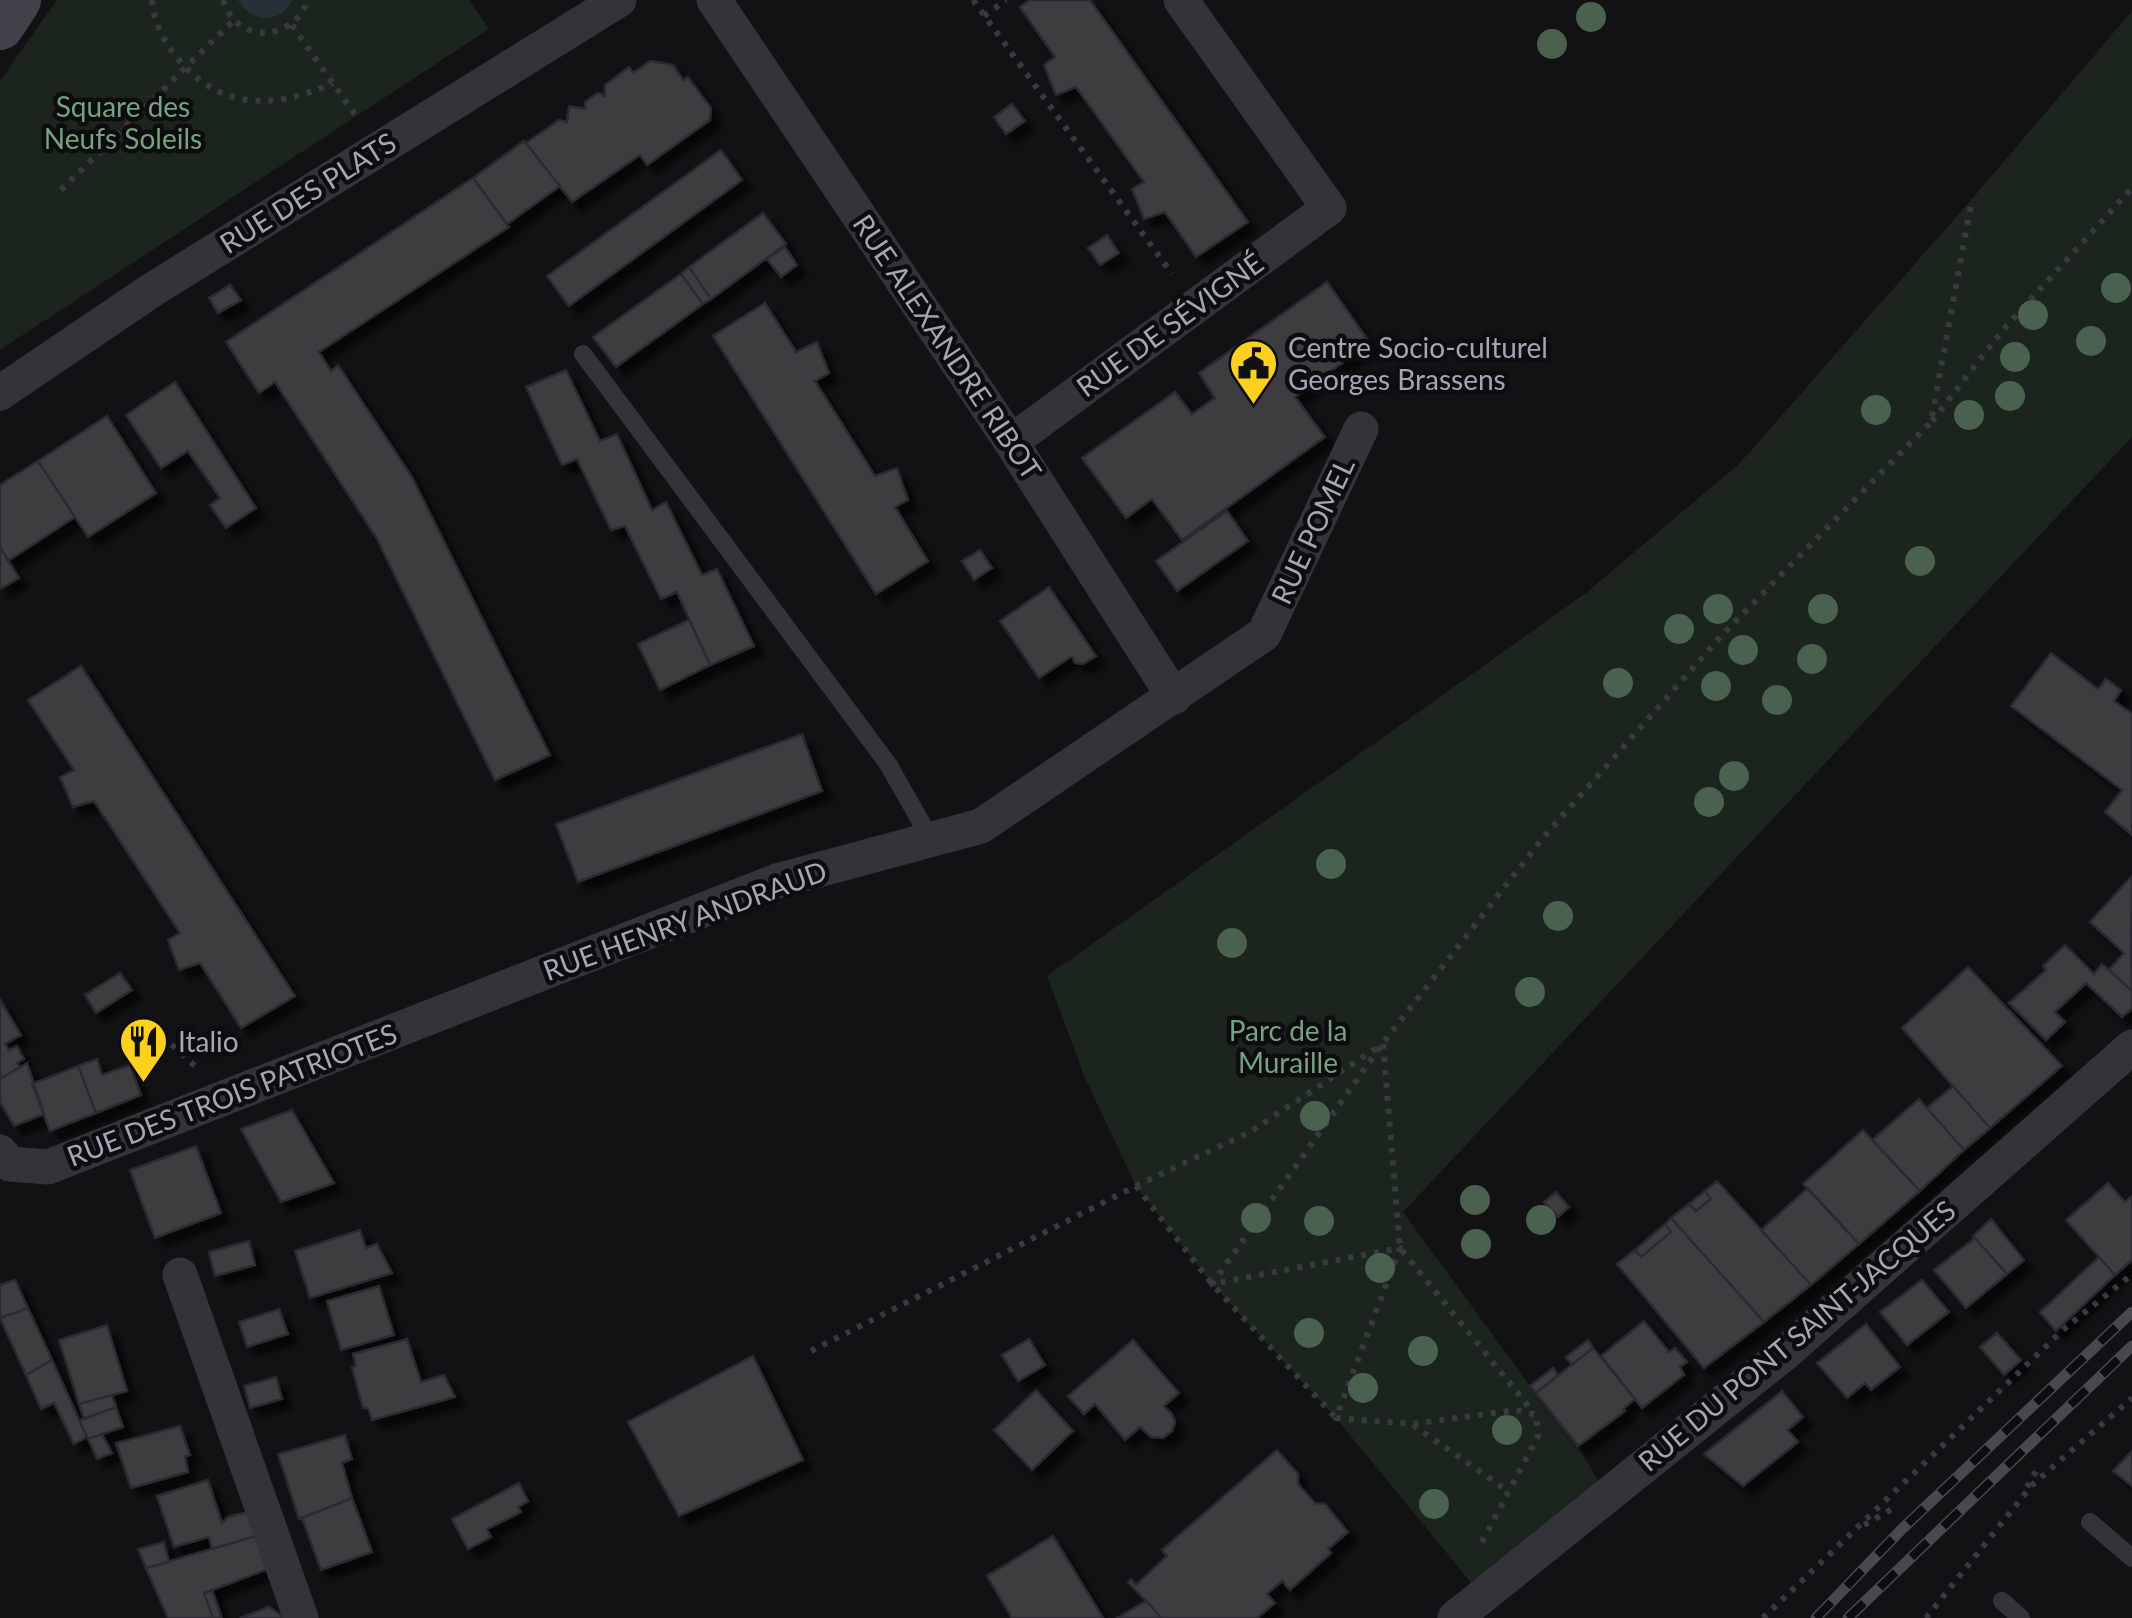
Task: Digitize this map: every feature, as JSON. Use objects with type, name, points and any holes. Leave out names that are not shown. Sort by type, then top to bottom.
[{"type":"street","points":[[0,26],[18,0]]},
{"type":"street","name":"RUE DES PLATS","points":[[0,393],[152,290],[619,0]]},
{"type":"street","name":"RUE ALEXANDRE RIBOT","points":[[714,0],[1012,442],[1174,698]]},
{"type":"street","name":"RUE DE SÉVIGNÉ","points":[[1012,442],[1329,208],[1181,0]]},
{"type":"street","name":"RUE POMEL","points":[[1264,634],[1361,429]]},
{"type":"street","name":"RUE HENRY ANDRAUD","points":[[411,1025],[777,882],[982,826],[1264,634]]},
{"type":"street","name":"RUE DES TROIS PATRIOTES","points":[[0,1152],[10,1164],[48,1167],[411,1025]]},
{"type":"street","name":"RUE DU PONT SAINT-JACQUES","points":[[1468,1607],[1786,1352],[2132,1048]]},
{"type":"street","points":[[180,1275],[301,1618]]},
{"type":"lane","points":[[583,354],[888,764],[930,838]]},
{"type":"lane","points":[[2090,1522],[2132,1558]]},
{"type":"lane","points":[[2002,1601],[2020,1618]]},
{"type":"path","points":[[152,0],[165,41],[185,68],[206,86],[233,98],[265,102],[303,96],[333,83]]},
{"type":"path","points":[[223,0],[234,20],[256,32],[280,31],[292,25],[302,15],[308,0]]},
{"type":"path","points":[[973,0],[1196,307]]},
{"type":"path","points":[[984,16],[1006,0]]},
{"type":"path","points":[[61,190],[234,20]]},
{"type":"path","points":[[292,25],[378,150]]},
{"type":"path","points":[[1212,1284],[1383,1043],[1568,810],[1723,634],[1931,422],[2002,331],[2132,188]]},
{"type":"path","points":[[1931,422],[1972,200]]},
{"type":"path","points":[[811,1352],[1250,1132],[1383,1043]]},
{"type":"path","points":[[1336,1418],[1400,1248],[1383,1043]]},
{"type":"path","points":[[1136,1186],[1212,1284],[1336,1418],[1412,1424],[1516,1410],[1536,1415]]},
{"type":"path","points":[[1212,1284],[1400,1248]]},
{"type":"path","points":[[1400,1248],[1536,1415],[1538,1436],[1475,1557],[1468,1607]]},
{"type":"path","points":[[1762,1618],[2064,1329],[2130,1276]]},
{"type":"path","points":[[1926,1618],[2032,1485],[2132,1398]]},
{"type":"path","points":[[1412,1424],[1508,1491]]},
{"type":"path","points":[[2016,1505],[2039,1466]]},
{"type":"path","points":[[1854,1530],[1894,1508]]},
{"type":"green space","name":"Square des Neufs Soleils","points":[[57,0],[469,0],[489,29],[0,350],[0,81]]},
{"type":"green space","name":"Parc de la Muraille","points":[[2132,11],[2132,437],[1403,1212],[1578,1446],[1607,1496],[1482,1596],[1336,1418],[1212,1284],[1136,1186],[1085,1078],[1047,976],[1586,593],[1740,463]]},
{"type":"shaded area","points":[[238,0],[293,0],[281,13],[266,18],[251,13]]},
{"type":"building","points":[[1030,0],[1090,0],[1248,222],[1196,257],[1165,212],[1144,219],[1132,189],[1144,182],[1076,87],[1056,95],[1044,65],[1055,57],[1020,7]]},
{"type":"building","points":[[650,61],[673,65],[683,80],[688,77],[711,108],[710,120],[647,165],[640,155],[572,202],[526,143],[559,120],[567,122],[569,106],[585,109],[585,102],[598,93],[605,96],[605,85],[629,67],[633,73]]},
{"type":"building","points":[[1012,104],[1025,121],[1006,134],[994,117]]},
{"type":"building","points":[[524,141],[560,186],[507,224],[473,178]]},
{"type":"building","points":[[721,150],[742,180],[569,306],[547,276]]},
{"type":"building","points":[[473,178],[509,227],[319,352],[331,371],[338,365],[412,477],[550,755],[495,780],[376,537],[275,382],[259,393],[226,342]]},
{"type":"building","points":[[763,213],[786,244],[711,299],[689,267]]},
{"type":"building","points":[[1107,235],[1119,253],[1100,265],[1088,248]]},
{"type":"building","points":[[785,247],[797,265],[781,277],[767,259]]},
{"type":"building","points":[[689,267],[711,299],[703,304],[681,274]]},
{"type":"building","points":[[681,274],[703,304],[616,367],[593,337]]},
{"type":"building","name":"Centre Socio-culturel Georges Brassens","points":[[1327,282],[1370,343],[1295,397],[1325,437],[1182,540],[1152,499],[1126,518],[1082,458],[1175,392],[1192,414],[1215,398],[1199,373]]},
{"type":"building","points":[[230,285],[241,300],[218,313],[209,298]]},
{"type":"building","points":[[765,303],[796,352],[817,342],[829,373],[815,381],[875,476],[897,468],[908,500],[895,507],[928,561],[876,594],[713,336]]},
{"type":"building","points":[[566,370],[600,441],[617,434],[652,510],[666,502],[702,575],[717,569],[754,646],[710,665],[677,592],[661,599],[625,526],[611,530],[577,459],[562,465],[526,387]]},
{"type":"building","points":[[175,382],[256,508],[226,528],[210,505],[220,498],[188,451],[161,468],[126,415]]},
{"type":"building","points":[[107,416],[156,493],[88,537],[38,461]]},
{"type":"building","points":[[38,461],[75,517],[8,561],[0,547],[0,485]]},
{"type":"building","points":[[1227,511],[1248,541],[1177,591],[1156,561]]},
{"type":"building","points":[[0,547],[19,578],[0,589]]},
{"type":"building","points":[[980,550],[992,568],[974,580],[962,561]]},
{"type":"building","points":[[1049,587],[1096,656],[1083,664],[1075,663],[1072,656],[1039,678],[1000,621]]},
{"type":"building","points":[[689,620],[710,665],[660,690],[638,644]]},
{"type":"building","points":[[2051,653],[2098,689],[2106,679],[2121,690],[2114,701],[2132,714],[2132,835],[2105,812],[2122,790],[2011,706]]},
{"type":"building","points":[[81,666],[295,996],[241,1028],[200,963],[179,970],[168,940],[180,933],[94,801],[73,807],[60,777],[74,770],[28,700]]},
{"type":"building","points":[[802,734],[822,791],[578,882],[556,824]]},
{"type":"building","points":[[2132,876],[2132,991],[2109,970],[2124,953],[2090,922]]},
{"type":"building","points":[[2065,945],[2094,974],[2102,964],[2132,991],[2132,1009],[2122,1017],[2086,983],[2055,1012],[2065,1022],[2046,1040],[2009,1003],[2046,970],[2043,966]]},
{"type":"building","points":[[1968,967],[2062,1066],[1990,1128],[1902,1028]]},
{"type":"building","points":[[120,973],[132,990],[96,1013],[85,995]]},
{"type":"building","points":[[0,1000],[21,1035],[5,1044],[9,1050],[17,1046],[24,1059],[17,1063],[20,1067],[0,1079]]},
{"type":"building","points":[[97,1059],[102,1075],[130,1065],[141,1095],[96,1113],[78,1066]]},
{"type":"building","points":[[27,1063],[44,1114],[14,1126],[0,1102],[0,1079]]},
{"type":"building","points":[[78,1066],[96,1113],[50,1131],[32,1084]]},
{"type":"building","points":[[1953,1086],[1990,1128],[1964,1150],[1927,1108]]},
{"type":"building","points":[[1919,1099],[1964,1150],[1920,1191],[1872,1140]]},
{"type":"building","points":[[292,1110],[334,1183],[281,1202],[241,1129]]},
{"type":"building","points":[[1863,1130],[1920,1191],[1859,1244],[1803,1184]]},
{"type":"building","points":[[196,1146],[221,1213],[155,1238],[130,1170]]},
{"type":"building","points":[[1717,1181],[1811,1285],[1764,1322],[1671,1218],[1689,1204],[1696,1211],[1711,1199],[1705,1191]]},
{"type":"building","points":[[2108,1183],[2125,1202],[2132,1196],[2132,1260],[2115,1275],[2066,1220]]},
{"type":"building","points":[[1808,1188],[1859,1244],[1811,1285],[1761,1230]]},
{"type":"building","points":[[1705,1191],[1711,1199],[1696,1211],[1689,1204]]},
{"type":"building","points":[[1556,1192],[1569,1207],[1558,1217],[1544,1202]]},
{"type":"building","points":[[1671,1218],[1764,1322],[1704,1368],[1617,1264],[1635,1250],[1641,1257],[1671,1232],[1665,1224]]},
{"type":"building","points":[[1991,1219],[2024,1260],[2007,1274],[1973,1236]]},
{"type":"building","points":[[1665,1224],[1671,1232],[1641,1257],[1635,1250]]},
{"type":"building","points":[[360,1230],[366,1248],[377,1244],[392,1273],[310,1298],[295,1251]]},
{"type":"building","points":[[1975,1238],[2007,1274],[1966,1308],[1934,1270]]},
{"type":"building","points":[[249,1241],[255,1265],[215,1276],[209,1252]]},
{"type":"building","points":[[2099,1257],[2115,1275],[2056,1331],[2040,1312]]},
{"type":"building","points":[[15,1280],[28,1308],[0,1318],[0,1285]]},
{"type":"building","points":[[1922,1280],[1949,1312],[1907,1345],[1880,1312]]},
{"type":"building","points":[[379,1286],[394,1335],[341,1350],[327,1301]]},
{"type":"building","points":[[28,1308],[52,1360],[26,1375],[0,1318]]},
{"type":"building","points":[[279,1309],[288,1334],[247,1347],[239,1322]]},
{"type":"building","points":[[1644,1321],[1669,1352],[1675,1348],[1687,1362],[1680,1367],[1684,1375],[1642,1408],[1601,1356]]},
{"type":"building","points":[[1866,1324],[1900,1367],[1871,1390],[1865,1383],[1847,1398],[1817,1363]]},
{"type":"building","points":[[107,1325],[127,1391],[79,1404],[59,1340]]},
{"type":"building","points":[[1997,1333],[2021,1360],[2004,1375],[1980,1347]]},
{"type":"building","points":[[407,1339],[421,1382],[444,1375],[455,1397],[372,1420],[368,1408],[363,1408],[352,1367],[356,1366],[353,1354]]},
{"type":"building","points":[[1029,1339],[1045,1365],[1018,1381],[1002,1355]]},
{"type":"building","points":[[1133,1340],[1179,1393],[1164,1406],[1175,1422],[1163,1438],[1151,1437],[1140,1427],[1125,1440],[1095,1404],[1084,1414],[1068,1396]]},
{"type":"building","points":[[1588,1340],[1593,1348],[1572,1365],[1566,1357]]},
{"type":"building","points":[[1593,1348],[1635,1399],[1578,1446],[1536,1393]]},
{"type":"building","points":[[753,1356],[803,1460],[679,1516],[628,1422]]},
{"type":"building","points":[[52,1360],[87,1437],[74,1444],[54,1403],[41,1409],[26,1375]]},
{"type":"building","points":[[1553,1368],[1558,1375],[1536,1393],[1530,1386]]},
{"type":"building","points":[[276,1377],[282,1399],[250,1408],[244,1386]]},
{"type":"building","points":[[1036,1390],[1073,1431],[1032,1470],[994,1430]]},
{"type":"building","points":[[1782,1391],[1803,1417],[1788,1430],[1798,1442],[1743,1486],[1704,1454]]},
{"type":"building","points":[[112,1395],[116,1407],[84,1419],[79,1404]]},
{"type":"building","points":[[116,1407],[123,1427],[88,1439],[79,1420]]},
{"type":"building","points":[[180,1426],[190,1455],[185,1456],[188,1472],[131,1488],[116,1443]]},
{"type":"building","points":[[102,1434],[112,1453],[97,1459],[88,1439]]},
{"type":"building","points":[[345,1435],[352,1459],[342,1463],[352,1498],[299,1519],[278,1454]]},
{"type":"building","points":[[1277,1450],[1298,1474],[1298,1484],[1315,1503],[1325,1504],[1348,1532],[1290,1590],[1282,1581],[1267,1594],[1275,1603],[1257,1618],[1162,1618],[1128,1582],[1131,1579],[1136,1585],[1167,1556],[1162,1550]]},
{"type":"building","points":[[2132,1451],[2132,1486],[2113,1471]]},
{"type":"building","points":[[208,1480],[222,1523],[228,1517],[248,1512],[256,1536],[212,1549],[209,1537],[174,1547],[157,1496]]},
{"type":"building","points":[[519,1483],[528,1501],[518,1507],[521,1512],[487,1529],[491,1537],[468,1549],[452,1519]]},
{"type":"building","points":[[352,1498],[372,1552],[321,1570],[302,1518]]},
{"type":"building","points":[[256,1536],[268,1569],[204,1593],[213,1618],[168,1618],[146,1568]]},
{"type":"building","points":[[1053,1536],[1103,1618],[1012,1618],[987,1576]]},
{"type":"building","points":[[164,1542],[169,1562],[146,1568],[138,1549]]},
{"type":"building","points":[[212,1590],[222,1618],[213,1618],[204,1593]]},
{"type":"building","points":[[1146,1601],[1162,1618],[1117,1618]]},
{"type":"building","points":[[269,1607],[285,1618],[240,1618]]},
{"type":"railway","points":[[1816,1618],[1902,1529],[2132,1312]]},
{"type":"railway","points":[[1848,1618],[2132,1346]]},
{"type":"place","name":"Centre Socio-culturel Georges Brassens","points":[[1253,406]]},
{"type":"place","name":"Italio","points":[[143,1084]]}]
